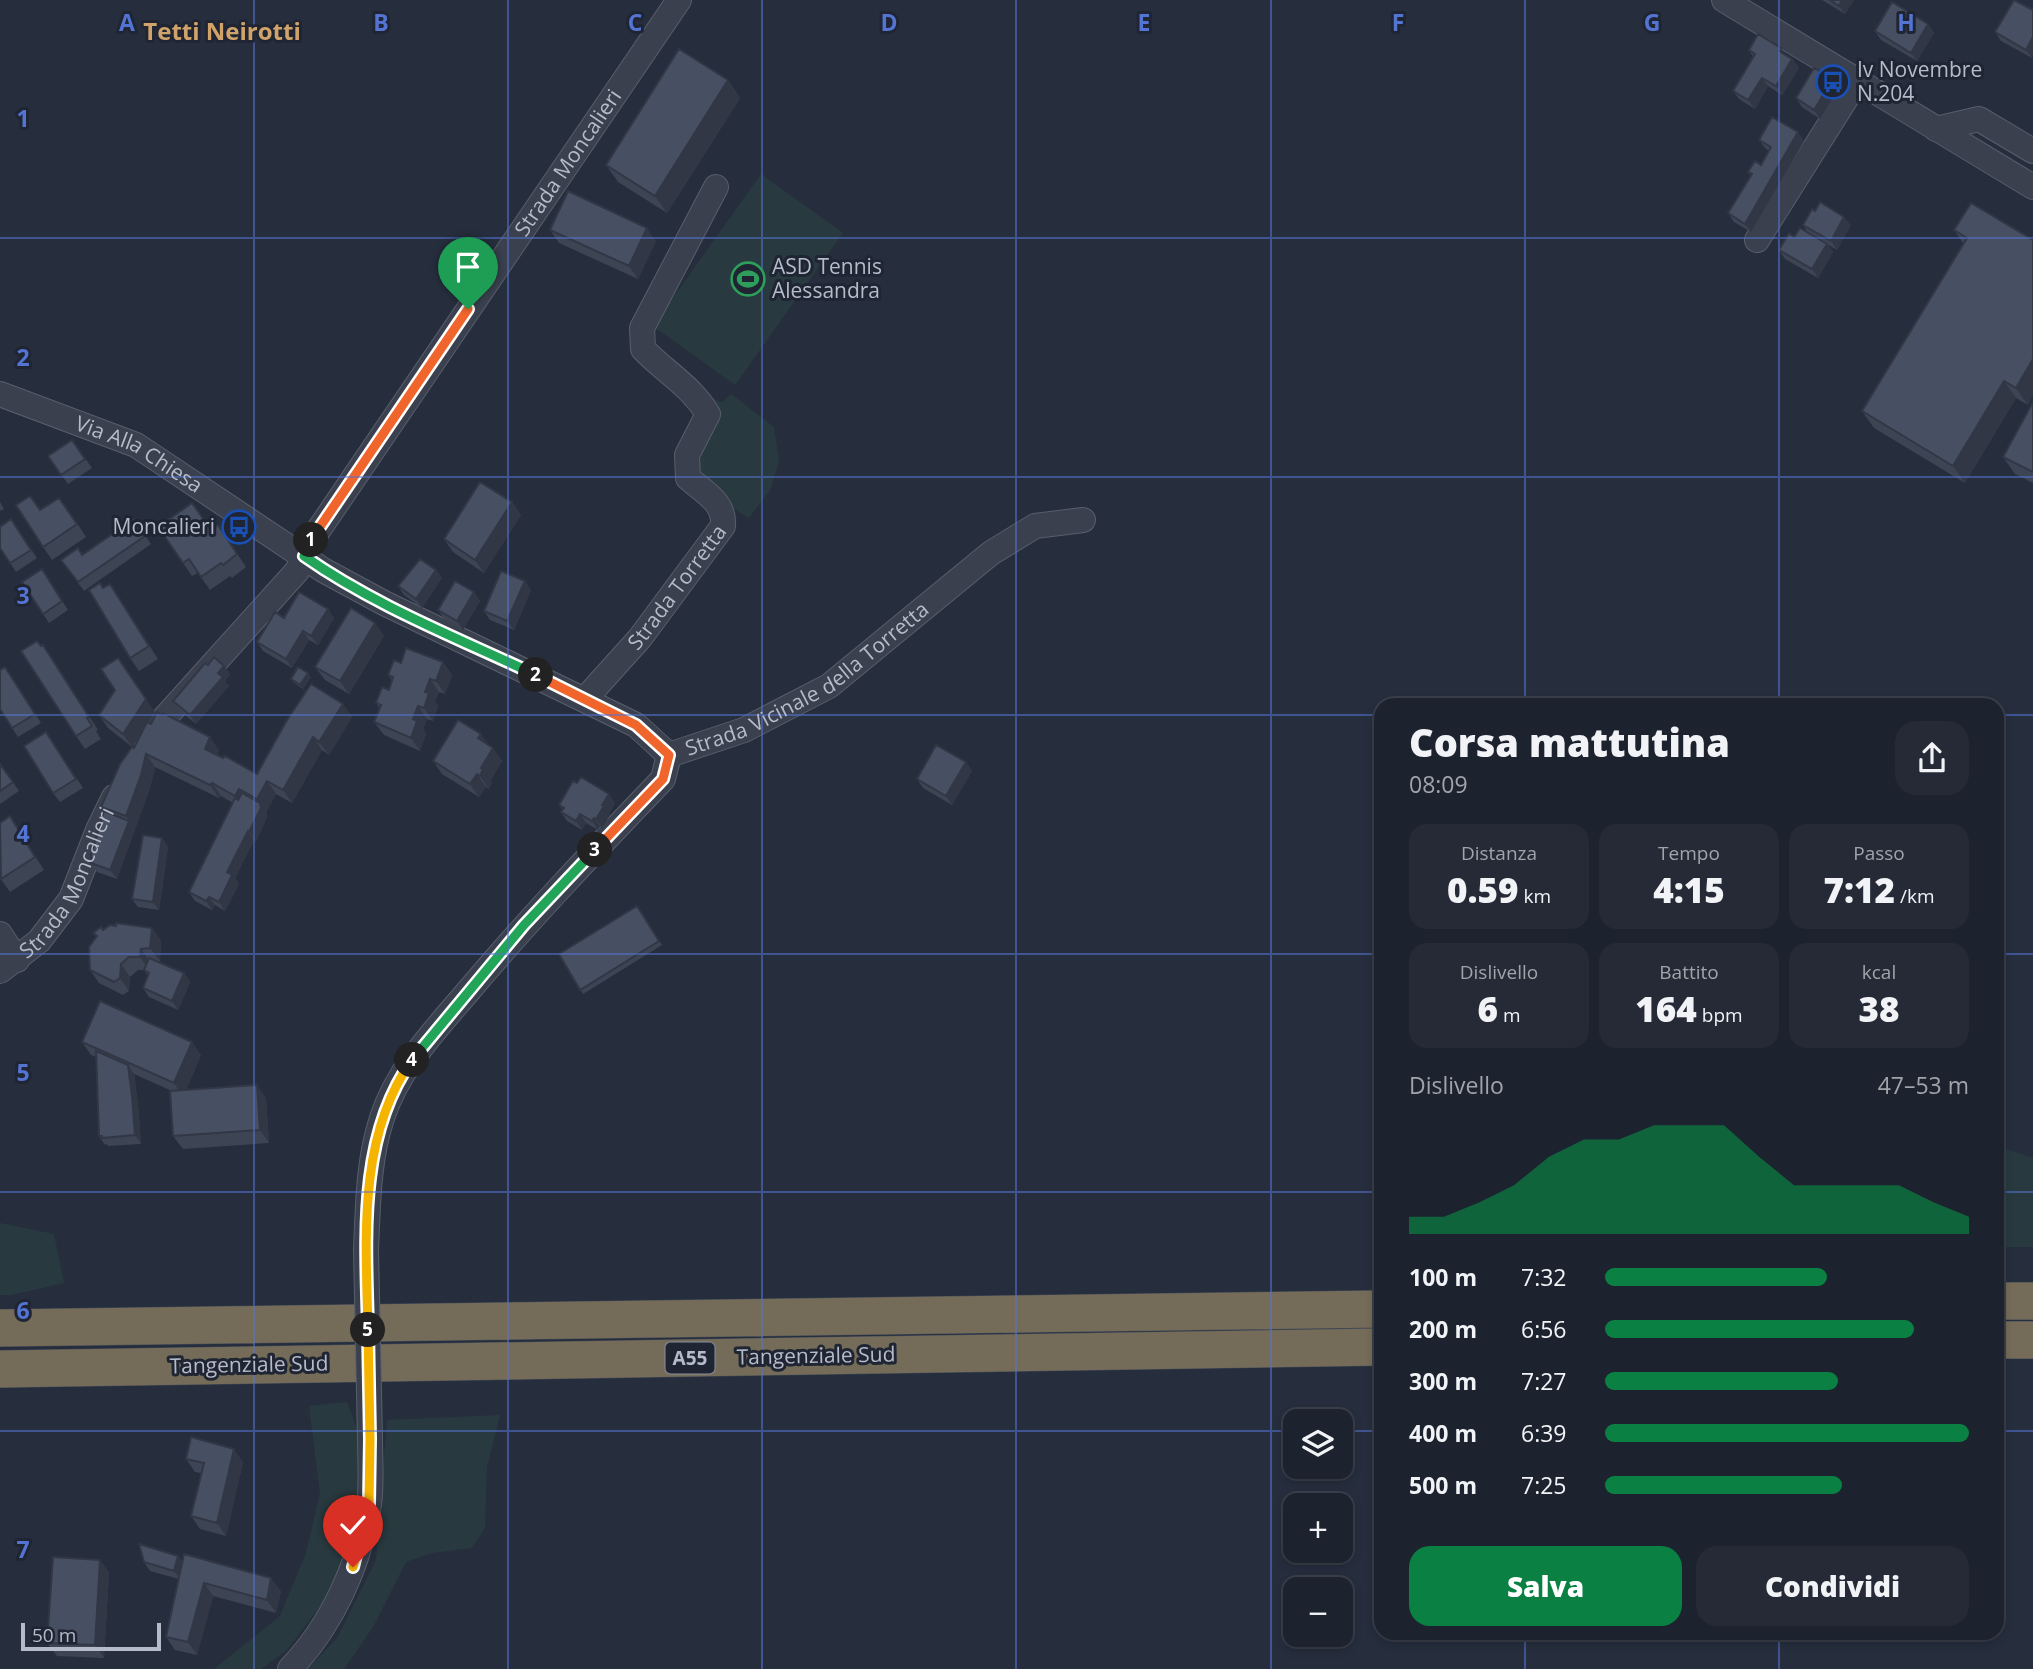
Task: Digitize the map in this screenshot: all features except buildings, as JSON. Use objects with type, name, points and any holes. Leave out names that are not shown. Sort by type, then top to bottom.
[{"type":"highway","points":[[2004,1301],[2033,1301]]},
{"type":"highway","name":"Tangenziale Sud","points":[[0,1328],[1374,1309]]},
{"type":"highway","points":[[2004,1340],[2033,1340]]},
{"type":"highway","name":"Tangenziale Sud","points":[[0,1369],[1374,1347]]},
{"type":"street","name":"Strada Moncalieri","points":[[8,965],[38,941],[71,899],[98,830],[130,767],[160,723],[297,571],[311,541],[679,0]]},
{"type":"street","points":[[1724,0],[1761,10],[1857,81],[2033,187]]},
{"type":"street","points":[[1757,240],[1857,81]]},
{"type":"street","points":[[1936,129],[1979,119],[2033,151]]},
{"type":"street","name":"Strada Torretta","points":[[584,699],[640,638],[723,526],[724,515],[719,505],[688,478],[687,455],[708,414],[681,380],[656,363],[643,349],[642,327],[716,187]]},
{"type":"street","name":"Via Alla Chiesa","points":[[0,394],[135,445],[304,556]]},
{"type":"street","name":"Strada Vicinale della Torretta","points":[[304,556],[323,570],[384,603],[636,725],[669,755],[744,730],[829,686],[991,553],[1034,527],[1083,520]]},
{"type":"street","points":[[290,1669],[330,1615],[353,1567],[369,1504],[366,1250],[370,1179],[382,1118],[404,1071],[427,1040],[524,925],[663,779],[669,755]]},
{"type":"street","points":[[0,934],[8,965]]},
{"type":"shaded area","name":"ASD Tennis Alessandra","points":[[761,174],[843,233],[735,385],[653,326]]},
{"type":"shaded area","points":[[731,394],[774,427],[779,462],[770,490],[749,518],[720,500],[698,475],[714,399],[722,402]]},
{"type":"shaded area","points":[[2004,1148],[2033,1158],[2033,1247],[2004,1247]]},
{"type":"shaded area","points":[[0,1223],[54,1234],[64,1283],[0,1295]]},
{"type":"shaded area","points":[[347,1402],[362,1443],[355,1524],[334,1588],[287,1650],[261,1669],[214,1669],[280,1616],[306,1553],[320,1493],[309,1406]]},
{"type":"shaded area","points":[[500,1415],[487,1467],[485,1528],[472,1548],[432,1553],[406,1562],[373,1627],[344,1669],[308,1669],[337,1638],[376,1560],[387,1420]]},
{"type":"place","name":"Iv Novembre N.204","points":[[1833,82]]},
{"type":"place","name":"ASD Tennis Alessandra","points":[[748,279]]},
{"type":"place","name":"Moncalieri","points":[[239,527]]},
{"type":"district","name":"Tetti Neirotti","points":[[222,32]]},
{"type":"route","points":[[353,1567],[369,1504],[366,1250],[370,1179],[382,1118],[404,1071],[427,1040],[524,925],[663,779],[669,755],[636,725],[384,603],[323,570],[304,556],[311,541],[468,309]]}]
